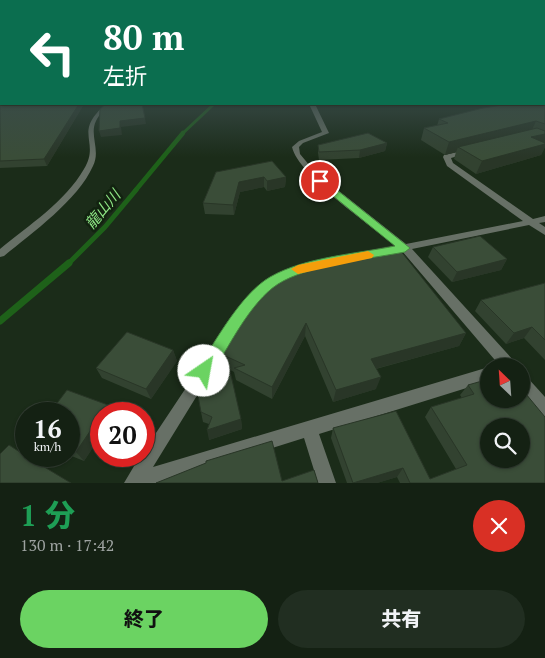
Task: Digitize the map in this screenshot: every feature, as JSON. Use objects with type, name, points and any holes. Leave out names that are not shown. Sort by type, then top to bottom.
[{"type":"lane","points":[[0,254],[38,223],[85,174],[94,160],[94,144],[89,131],[94,118],[100,113]]},
{"type":"lane","points":[[316,113],[326,133],[295,146],[297,154],[312,174],[322,184],[405,248],[502,358]]},
{"type":"lane","points":[[475,150],[447,157],[450,164],[545,232]]},
{"type":"lane","points":[[376,254],[545,219]]},
{"type":"lane","points":[[133,482],[245,308],[273,281],[299,268],[309,266]]},
{"type":"lane","points":[[133,482],[480,377]]},
{"type":"lane","points":[[530,392],[545,409]]},
{"type":"lane","points":[[308,429],[327,483]]},
{"type":"building","points":[[0,113],[74,113],[44,159],[0,161]]},
{"type":"building","points":[[100,113],[144,113],[145,118],[120,121],[120,128],[99,131]]},
{"type":"building","points":[[465,113],[545,113],[545,124],[536,121],[449,142],[424,128],[448,123],[439,119]]},
{"type":"building","points":[[537,128],[545,131],[545,134],[531,137],[545,144],[482,161],[458,147]]},
{"type":"building","points":[[368,133],[387,143],[360,150],[319,152],[318,145]]},
{"type":"building","points":[[272,161],[286,177],[267,181],[264,177],[239,182],[233,205],[203,203],[216,172]]},
{"type":"building","points":[[480,236],[507,259],[457,272],[433,247]]},
{"type":"building","points":[[396,245],[466,333],[371,359],[381,377],[336,390],[306,323],[272,387],[234,368],[245,365],[221,354],[244,320],[238,318],[256,294],[301,264]]},
{"type":"building","points":[[545,283],[545,340],[532,327],[514,333],[481,300]]},
{"type":"building","points":[[127,332],[173,350],[146,389],[96,368]]},
{"type":"building","points":[[230,371],[241,419],[207,430],[212,417],[201,412],[196,385],[200,380]]},
{"type":"building","points":[[480,382],[480,408],[530,408],[530,399],[545,417],[545,483],[410,483],[403,468],[353,483],[333,428],[396,411],[430,479],[467,465],[431,407],[474,394],[468,385]]},
{"type":"building","points":[[67,390],[100,402],[90,402],[90,431],[80,446],[80,402],[58,402]]},
{"type":"building","points":[[272,441],[282,481],[314,470],[318,483],[156,483],[206,463],[206,461]]},
{"type":"building","points":[[9,445],[15,449],[15,467],[44,467],[71,483],[0,483],[0,454]]},
{"type":"waterway","name":"龍山川","points":[[183,133],[205,113]]},
{"type":"waterway","name":"龍山川","points":[[135,191],[183,133]]},
{"type":"waterway","name":"龍山川","points":[[69,263],[105,227],[136,190]]},
{"type":"waterway","name":"龍山川","points":[[0,321],[69,263]]},
{"type":"slow traffic","points":[[298,269],[368,255]]},
{"type":"route","points":[[204,371],[245,308],[273,281],[299,268],[405,248],[320,181]]}]
